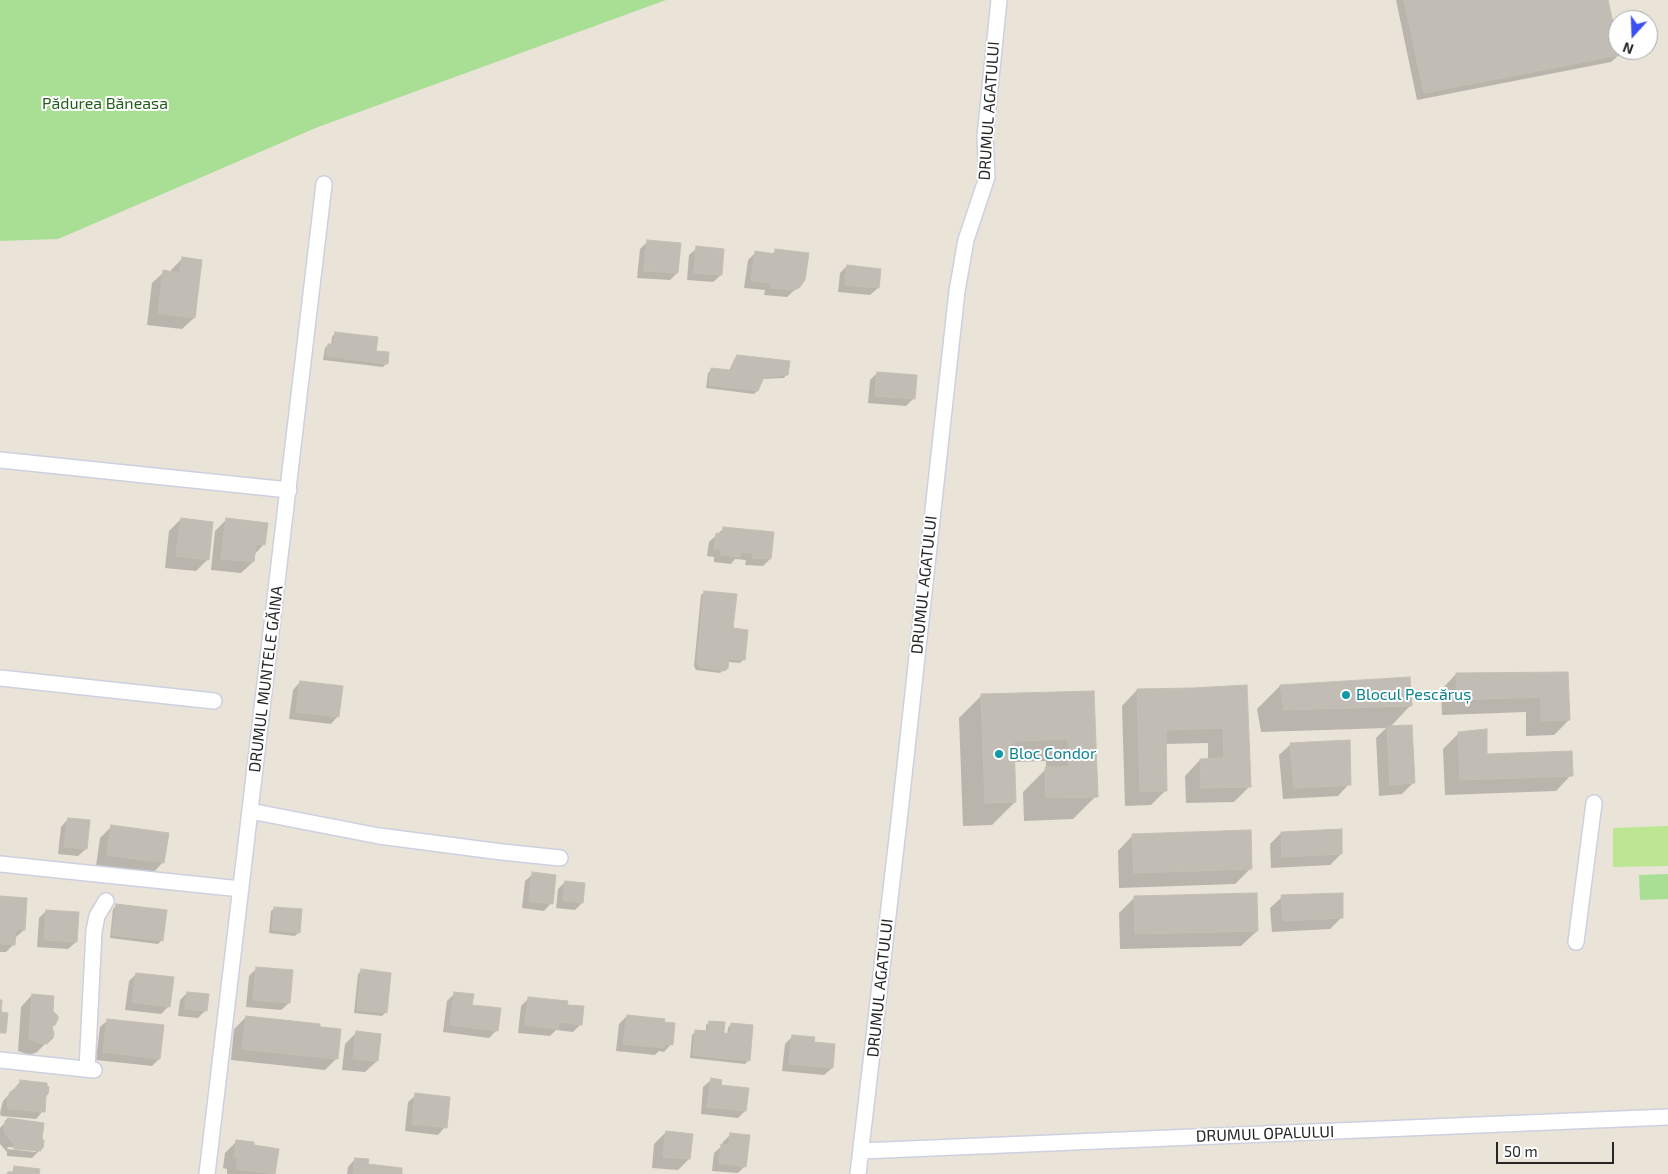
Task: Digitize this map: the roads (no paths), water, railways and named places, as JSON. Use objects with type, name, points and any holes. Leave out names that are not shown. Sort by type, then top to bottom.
[{"type":"street","name":"DRUMUL AGATULUI","points":[[858,1174],[957,291],[966,240],[987,177],[985,137],[999,0]]},
{"type":"street","name":"DRUMUL MUNTELE GĂINA","points":[[207,1174],[324,184]]},
{"type":"street","points":[[0,460],[289,490]]},
{"type":"street","points":[[0,678],[214,701]]},
{"type":"street","points":[[1576,942],[1594,803]]},
{"type":"street","points":[[250,810],[379,836],[560,858]]},
{"type":"street","points":[[0,864],[241,889]]},
{"type":"street","points":[[0,1060],[90,1070],[94,931],[97,916],[106,901]]},
{"type":"street","name":"DRUMUL OPALULUI","points":[[861,1151],[1668,1117]]},
{"type":"place","name":"Blocul Pescăruș","points":[[1346,695]]},
{"type":"place","name":"Bloc Condor","points":[[999,754]]},
{"type":"park label","name":"Pădurea Băneasa","points":[[105,104]]}]
